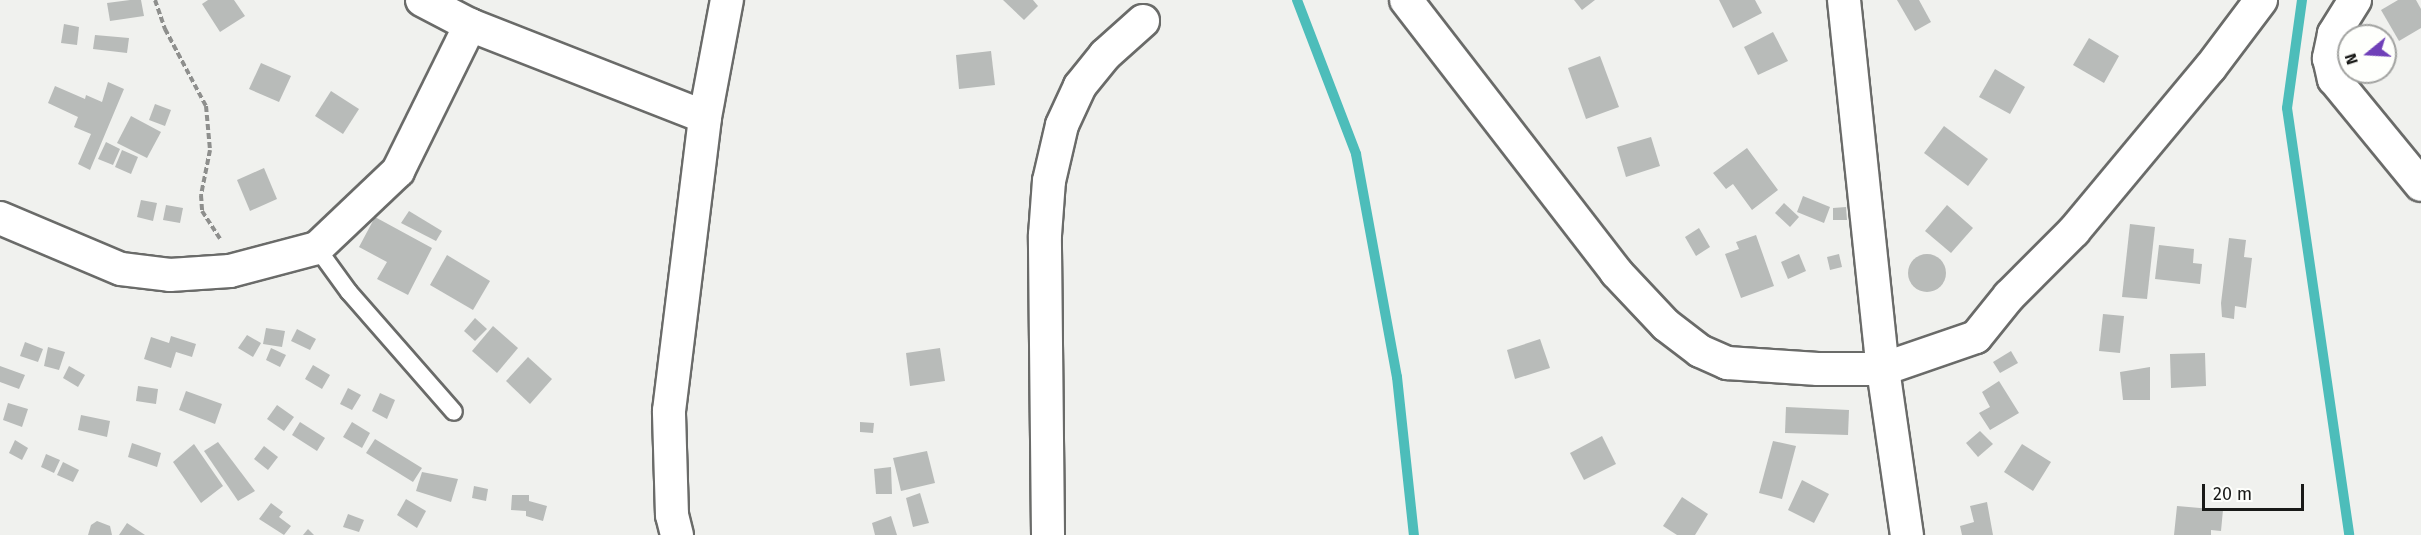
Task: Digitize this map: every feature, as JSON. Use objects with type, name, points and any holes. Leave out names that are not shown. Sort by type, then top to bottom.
[{"type":"street","points":[[422,0],[470,25],[705,117]]},
{"type":"street","points":[[676,535],[672,515],[669,411],[705,117],[727,0]]},
{"type":"street","points":[[1406,0],[1616,272],[1666,326],[1700,351],[1727,363],[1883,369],[1976,337],[2009,296],[2074,231],[2217,59],[2261,0]]},
{"type":"street","points":[[1844,0],[1883,369],[1907,535]]},
{"type":"street","points":[[2355,0],[2334,34],[2329,58],[2334,79],[2421,185]]},
{"type":"street","points":[[1048,535],[1045,235],[1049,181],[1062,125],[1080,86],[1105,55],[1143,21]]},
{"type":"street","points":[[0,218],[121,269],[170,275],[230,271],[317,248],[398,171],[470,25]]},
{"type":"lane","points":[[317,248],[349,291],[454,412]]},
{"type":"path","points":[[155,0],[165,29],[206,106],[210,150],[201,195],[202,211],[225,247],[230,271]]},
{"type":"building","points":[[141,0],[144,16],[110,21],[107,3]]},
{"type":"building","points":[[208,0],[234,0],[245,16],[220,32],[202,4]]},
{"type":"building","points":[[1003,0],[1033,0],[1038,6],[1024,20]]},
{"type":"building","points":[[1574,0],[1595,0],[1582,10]]},
{"type":"building","points":[[1719,0],[1755,0],[1762,13],[1733,28]]},
{"type":"building","points":[[1897,0],[1919,0],[1931,22],[1915,31]]},
{"type":"building","points":[[2398,0],[2416,0],[2421,9],[2421,28],[2399,41],[2397,24],[2389,24],[2381,10]]},
{"type":"building","points":[[64,24],[79,27],[77,45],[61,43]]},
{"type":"building","points":[[1773,32],[1788,61],[1758,75],[1744,47]]},
{"type":"building","points":[[95,35],[129,38],[127,53],[93,49]]},
{"type":"building","points":[[2089,38],[2119,56],[2104,83],[2073,65]]},
{"type":"building","points":[[991,51],[995,85],[959,89],[956,55]]},
{"type":"building","points":[[1600,56],[1619,107],[1586,119],[1568,68]]},
{"type":"building","points":[[261,63],[291,76],[279,102],[249,89]]},
{"type":"building","points":[[1995,69],[2025,87],[2010,114],[1979,97]]},
{"type":"building","points":[[108,82],[124,89],[90,170],[78,164],[91,134],[74,127],[78,117],[48,103],[55,86],[85,99],[86,95],[102,102]]},
{"type":"building","points":[[331,91],[359,109],[343,134],[315,116]]},
{"type":"building","points":[[155,104],[171,110],[165,126],[149,120]]},
{"type":"building","points":[[131,116],[161,132],[147,158],[117,143]]},
{"type":"building","points":[[1944,126],[1988,159],[1968,186],[1924,153]]},
{"type":"building","points":[[1651,137],[1660,166],[1626,177],[1617,147]]},
{"type":"building","points":[[106,142],[120,149],[113,165],[98,159]]},
{"type":"building","points":[[1747,148],[1778,190],[1752,210],[1733,184],[1726,189],[1713,173]]},
{"type":"building","points":[[122,150],[138,157],[131,174],[115,167]]},
{"type":"building","points":[[264,168],[277,199],[250,211],[237,180]]},
{"type":"building","points":[[1803,196],[1830,207],[1824,223],[1797,212]]},
{"type":"building","points":[[141,200],[157,203],[153,221],[137,217]]},
{"type":"building","points":[[1784,203],[1799,217],[1790,227],[1775,213]]},
{"type":"building","points":[[166,205],[183,208],[180,223],[163,220]]},
{"type":"building","points":[[1947,205],[1973,228],[1951,253],[1925,231]]},
{"type":"building","points":[[1846,207],[1847,220],[1833,220],[1833,208]]},
{"type":"building","points":[[409,211],[442,231],[436,241],[401,223]]},
{"type":"building","points":[[375,217],[432,248],[408,295],[377,279],[387,262],[359,247]]},
{"type":"building","points":[[2130,224],[2155,227],[2147,299],[2122,297]]},
{"type":"building","points":[[1699,228],[1710,247],[1696,256],[1685,237]]},
{"type":"building","points":[[1756,235],[1774,286],[1741,298],[1725,254],[1739,249],[1736,242]]},
{"type":"building","points":[[2229,238],[2246,240],[2244,257],[2252,258],[2246,308],[2235,306],[2234,319],[2222,317],[2221,303]]},
{"type":"building","points":[[2159,245],[2194,249],[2193,263],[2202,264],[2200,284],[2155,279]]},
{"type":"building","points":[[1799,254],[1806,271],[1788,279],[1781,262]]},
{"type":"building","points":[[1839,254],[1842,267],[1830,270],[1827,257]]},
{"type":"building","points":[[1927,254],[1940,260],[1946,273],[1940,286],[1927,292],[1914,286],[1908,273],[1914,260]]},
{"type":"building","points":[[447,255],[490,281],[473,310],[430,285]]},
{"type":"building","points":[[2103,314],[2124,316],[2120,353],[2099,351]]},
{"type":"building","points":[[475,318],[487,329],[475,341],[464,331]]},
{"type":"building","points":[[493,326],[518,348],[497,373],[472,351]]},
{"type":"building","points":[[266,328],[285,331],[282,347],[263,344]]},
{"type":"building","points":[[297,329],[316,339],[310,350],[291,341]]},
{"type":"building","points":[[247,335],[261,343],[253,357],[238,348]]},
{"type":"building","points":[[171,336],[196,344],[192,357],[176,352],[171,368],[144,359],[151,337],[169,343]]},
{"type":"building","points":[[1540,339],[1550,368],[1515,379],[1507,350]]},
{"type":"building","points":[[25,342],[43,349],[38,362],[20,356]]},
{"type":"building","points":[[48,347],[65,352],[59,370],[44,366]]},
{"type":"building","points":[[271,348],[286,355],[280,367],[266,360]]},
{"type":"building","points":[[940,348],[945,381],[910,386],[906,353]]},
{"type":"building","points":[[2011,351],[2018,363],[2000,373],[1993,362]]},
{"type":"building","points":[[2205,353],[2206,386],[2171,388],[2170,354]]},
{"type":"building","points":[[528,357],[552,379],[530,404],[506,381]]},
{"type":"building","points":[[313,365],[330,375],[322,389],[305,379]]},
{"type":"building","points":[[0,366],[25,375],[19,389],[0,382]]},
{"type":"building","points":[[69,366],[85,375],[78,387],[63,378]]},
{"type":"building","points":[[2150,367],[2150,400],[2123,400],[2120,372]]},
{"type":"building","points":[[1999,381],[2019,413],[1990,430],[1979,413],[1990,407],[1982,392]]},
{"type":"building","points":[[138,386],[158,389],[156,404],[136,401]]},
{"type":"building","points":[[348,388],[361,395],[352,410],[340,404]]},
{"type":"building","points":[[186,391],[222,404],[215,424],[179,410]]},
{"type":"building","points":[[380,393],[395,400],[387,419],[372,411]]},
{"type":"building","points":[[8,403],[28,409],[22,427],[3,420]]},
{"type":"building","points":[[277,405],[294,417],[284,431],[267,419]]},
{"type":"building","points":[[1786,407],[1849,410],[1848,435],[1785,433]]},
{"type":"building","points":[[81,415],[110,421],[107,437],[78,430]]},
{"type":"building","points":[[300,422],[325,438],[317,451],[292,435]]},
{"type":"building","points":[[352,422],[370,433],[362,448],[343,437]]},
{"type":"building","points":[[860,422],[874,423],[873,433],[860,432]]},
{"type":"building","points":[[1980,431],[1993,444],[1978,457],[1966,443]]},
{"type":"building","points":[[1602,436],[1616,464],[1584,480],[1570,453]]},
{"type":"building","points":[[375,439],[422,468],[413,482],[366,453]]},
{"type":"building","points":[[15,440],[28,448],[22,460],[9,453]]},
{"type":"building","points":[[1773,441],[1796,446],[1782,499],[1759,493]]},
{"type":"building","points":[[218,442],[255,491],[238,501],[204,451]]},
{"type":"building","points":[[132,443],[161,453],[157,467],[128,457]]},
{"type":"building","points":[[194,444],[223,486],[201,503],[173,462]]},
{"type":"building","points":[[2022,444],[2051,462],[2033,491],[2004,472]]},
{"type":"building","points":[[264,446],[278,457],[268,470],[254,459]]},
{"type":"building","points":[[927,451],[935,483],[901,491],[893,458]]},
{"type":"building","points":[[46,454],[60,460],[54,473],[41,467]]},
{"type":"building","points":[[63,462],[79,470],[73,482],[57,475]]},
{"type":"building","points":[[891,467],[892,494],[876,494],[874,469]]},
{"type":"building","points":[[422,472],[458,479],[451,502],[416,491]]},
{"type":"building","points":[[1802,480],[1829,494],[1814,523],[1788,510]]},
{"type":"building","points":[[474,486],[488,489],[486,501],[472,498]]},
{"type":"building","points":[[920,493],[929,523],[913,527],[906,498]]},
{"type":"building","points":[[512,495],[529,495],[529,501],[547,506],[543,521],[526,516],[526,511],[511,510]]},
{"type":"building","points":[[1682,497],[1708,514],[1695,535],[1677,535],[1663,526]]},
{"type":"building","points":[[406,499],[426,511],[417,528],[397,515]]},
{"type":"building","points":[[1987,502],[1993,535],[1962,535],[1960,526],[1974,522],[1970,506]]},
{"type":"building","points":[[271,503],[283,512],[279,517],[291,526],[284,535],[259,519]]},
{"type":"building","points":[[2177,506],[2223,510],[2221,531],[2211,530],[2211,535],[2174,535]]},
{"type":"building","points":[[348,514],[364,520],[359,532],[343,527]]},
{"type":"building","points":[[891,516],[897,535],[875,535],[872,523]]},
{"type":"building","points":[[97,521],[110,526],[112,535],[88,535],[91,525]]},
{"type":"building","points":[[127,523],[145,535],[119,535]]},
{"type":"building","points":[[308,529],[314,535],[303,535]]},
{"type":"waterway","points":[[1297,0],[1356,154],[1397,377],[1414,535]]},
{"type":"waterway","points":[[2302,0],[2287,108],[2349,535]]}]
